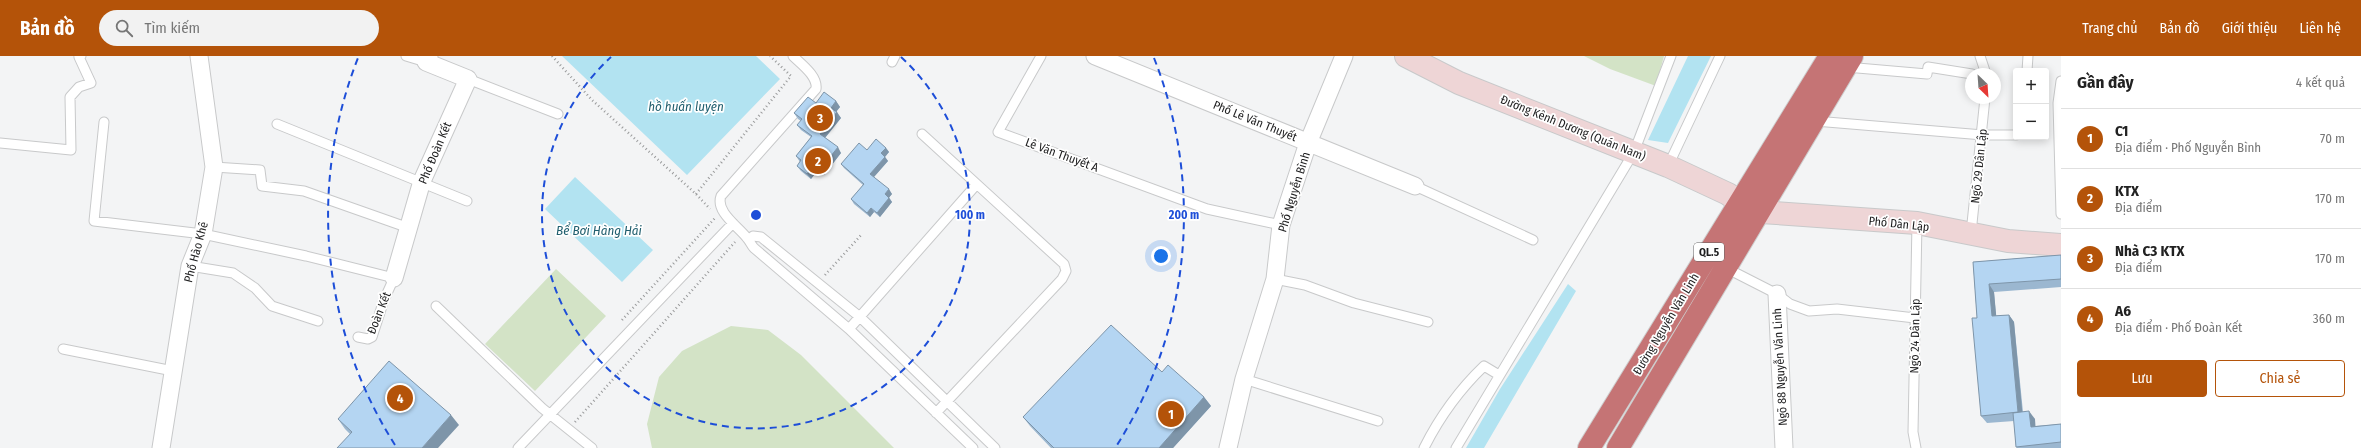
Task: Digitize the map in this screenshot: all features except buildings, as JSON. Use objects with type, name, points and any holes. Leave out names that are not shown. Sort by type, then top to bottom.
[{"type":"highway","name":"Đường Nguyễn Văn Linh","points":[[1618,448],[1815,120],[1843,60]]},
{"type":"highway","name":"Đường Nguyễn Văn Linh","points":[[1589,448],[1738,202],[1843,60]]},
{"type":"street","name":"Phố Hào Khê","points":[[161,448],[190,266],[203,234],[214,167],[199,56]]},
{"type":"street","name":"Phố Lê Văn Thuyết","points":[[1095,56],[1415,186]]},
{"type":"street","name":"Phố Nguyễn Bình","points":[[1230,448],[1244,379],[1275,279],[1282,225],[1308,143],[1344,56]]},
{"type":"street","name":"Đường Kênh Dương (Quán Nam)","points":[[1406,56],[1459,83],[1668,166],[1728,194],[1738,202]]},
{"type":"street","points":[[428,59],[468,79]]},
{"type":"street","name":"Phố Đoàn Kết","points":[[394,278],[422,181],[468,79]]},
{"type":"street","name":"Phố Dân Lập","points":[[1761,212],[1917,223],[1971,235],[2008,241],[2061,245]]},
{"type":"street","name":"Ngõ 88 Nguyễn Văn Linh","points":[[1776,294],[1784,448]]},
{"type":"lane","points":[[0,143],[71,150],[70,97],[79,87],[92,83],[78,57],[81,56]]},
{"type":"lane","points":[[406,56],[428,59]]},
{"type":"lane","points":[[792,56],[814,78],[817,84],[816,89],[721,196],[720,205],[733,223],[749,239],[754,248],[849,329],[973,448]]},
{"type":"lane","name":"Lê Văn Thuyết A","points":[[1041,56],[998,132],[1207,209],[1282,225]]},
{"type":"lane","points":[[1456,448],[1634,152],[1671,56]]},
{"type":"lane","points":[[1668,166],[1720,56]]},
{"type":"lane","points":[[1980,56],[1984,68]]},
{"type":"lane","points":[[2027,68],[2028,56]]},
{"type":"lane","points":[[1843,60],[1926,74],[1928,67],[1965,73]]},
{"type":"lane","points":[[468,79],[558,114]]},
{"type":"lane","points":[[2061,81],[2058,103],[2061,214]]},
{"type":"lane","name":"Ngõ 29 Dân Lập","points":[[1971,235],[1983,135],[1985,104]]},
{"type":"lane","points":[[1815,120],[1983,135],[2013,135]]},
{"type":"lane","points":[[104,122],[94,221],[203,234],[306,256],[394,278]]},
{"type":"lane","points":[[277,124],[422,181],[467,201]]},
{"type":"lane","points":[[922,134],[1064,264],[1066,271],[1062,279],[936,413]]},
{"type":"lane","points":[[214,167],[260,170],[262,186],[304,190],[409,228]]},
{"type":"lane","points":[[849,329],[976,185]]},
{"type":"lane","points":[[1415,186],[1533,240]]},
{"type":"lane","points":[[518,448],[733,223]]},
{"type":"lane","name":"Ngõ 24 Dân Lập","points":[[1916,448],[1913,432],[1917,223]]},
{"type":"lane","points":[[749,239],[753,236],[761,237],[860,317],[996,448]]},
{"type":"lane","points":[[190,266],[233,273],[255,288],[272,306],[318,321]]},
{"type":"lane","name":"Ngõ 88 Nguyễn Văn Linh","points":[[1726,268],[1776,294]]},
{"type":"lane","name":"Đoàn Kết","points":[[358,337],[368,339],[372,337],[384,300],[394,278]]},
{"type":"lane","points":[[1275,279],[1305,285],[1354,303],[1428,322]]},
{"type":"lane","points":[[1776,294],[1790,304],[1809,311],[1837,309],[1915,318]]},
{"type":"lane","points":[[436,306],[551,415],[570,428],[592,448]]},
{"type":"lane","points":[[62,349],[173,371]]},
{"type":"lane","points":[[1424,448],[1449,404],[1484,366],[1499,375]]},
{"type":"lane","points":[[1244,379],[1378,421]]},
{"type":"path","points":[[552,56],[592,100],[696,194],[716,216],[621,321]]},
{"type":"path","points":[[696,194],[791,76],[770,56]]},
{"type":"path","points":[[817,283],[862,234]]},
{"type":"path","points":[[570,428],[736,240]]},
{"type":"green space","points":[[1584,56],[1664,56],[1656,86],[1610,69]]},
{"type":"green space","points":[[556,269],[606,316],[535,391],[485,344]]},
{"type":"green space","points":[[731,326],[768,330],[801,355],[894,448],[652,448],[647,424],[659,377],[682,351]]},
{"type":"water","name":"hồ huấn luyện","points":[[562,56],[756,56],[780,79],[687,175]]},
{"type":"water","points":[[1688,56],[1711,56],[1668,143],[1648,140]]},
{"type":"water","name":"Bể Bơi Hàng Hải","points":[[575,177],[653,250],[622,282],[545,209]]},
{"type":"water","points":[[1568,284],[1576,291],[1484,448],[1466,448],[1500,389]]},
{"type":"place","name":"Nhà C3 KTX","points":[[820,118]]},
{"type":"place","name":"KTX","points":[[818,161]]},
{"type":"place","name":"A6","points":[[400,398]]},
{"type":"place","name":"C1","points":[[1171,414]]}]
